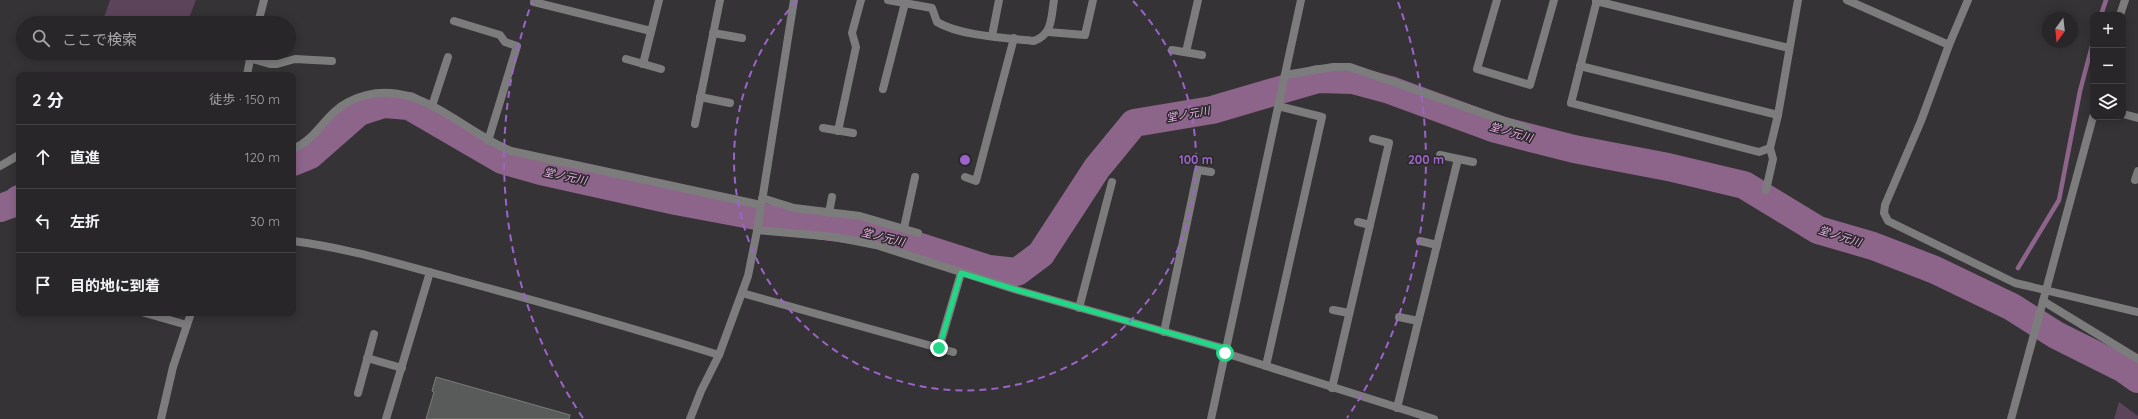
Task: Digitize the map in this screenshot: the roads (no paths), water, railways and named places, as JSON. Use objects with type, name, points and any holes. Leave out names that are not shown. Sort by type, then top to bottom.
[{"type":"street","points":[[260,16],[264,0]]},
{"type":"street","points":[[643,64],[659,0]]},
{"type":"street","points":[[695,124],[720,0]]},
{"type":"street","points":[[690,419],[701,391],[719,355],[748,276],[758,228],[794,0]]},
{"type":"street","points":[[838,131],[856,47],[852,33],[860,0]]},
{"type":"street","points":[[888,0],[905,3],[933,4],[937,22],[943,26],[992,36],[1034,41],[1043,38],[1048,32],[1054,0]]},
{"type":"street","points":[[992,36],[999,0]]},
{"type":"street","points":[[1048,32],[1085,35],[1093,0]]},
{"type":"street","points":[[1186,52],[1198,0]]},
{"type":"street","points":[[1211,419],[1301,0]]},
{"type":"street","points":[[1497,0],[1477,69],[1530,85],[1554,0]]},
{"type":"street","points":[[1766,190],[1773,159],[1770,148],[1778,115],[1798,0]]},
{"type":"street","points":[[1847,0],[1949,45]]},
{"type":"street","points":[[1968,0],[1949,45],[1921,121],[1885,205],[1884,213],[1888,222],[2015,283],[2138,312]]},
{"type":"street","points":[[2121,12],[2124,0]]},
{"type":"street","points":[[532,11],[534,1],[651,31]]},
{"type":"street","points":[[1770,148],[1759,152],[1571,103],[1596,1],[1789,48]]},
{"type":"street","points":[[883,88],[905,3]]},
{"type":"street","points":[[454,21],[500,35],[505,42],[516,46],[488,140]]},
{"type":"street","points":[[713,33],[742,38]]},
{"type":"street","points":[[966,177],[976,181],[1014,38]]},
{"type":"street","points":[[1172,50],[1202,55]]},
{"type":"street","points":[[432,106],[448,57]]},
{"type":"street","points":[[296,59],[332,61]]},
{"type":"street","points":[[626,59],[661,68]]},
{"type":"street","points":[[247,72],[249,60]]},
{"type":"street","points":[[260,60],[270,64],[277,64],[291,60]]},
{"type":"street","points":[[1580,66],[1778,115]]},
{"type":"street","points":[[1285,75],[1333,67],[1350,67],[1528,129]]},
{"type":"street","points":[[296,147],[308,140],[334,112],[347,103],[362,97],[382,92],[397,93],[413,97],[432,106],[488,140],[511,151],[530,157],[761,204],[860,216],[918,233]]},
{"type":"street","points":[[700,97],[730,103]]},
{"type":"street","points":[[1266,366],[1322,117],[1278,106]]},
{"type":"street","points":[[2126,115],[2138,118]]},
{"type":"street","points":[[2011,419],[2092,120]]},
{"type":"street","points":[[823,128],[853,133]]},
{"type":"street","points":[[1332,388],[1389,144],[1373,139]]},
{"type":"street","points":[[1440,155],[1473,162]]},
{"type":"street","points":[[0,166],[16,157]]},
{"type":"street","points":[[1397,408],[1458,159]]},
{"type":"street","points":[[1164,332],[1198,170],[1211,172]]},
{"type":"street","points":[[2135,180],[2138,171]]},
{"type":"street","points":[[904,228],[915,177]]},
{"type":"street","points":[[1079,308],[1112,182]]},
{"type":"street","points":[[829,213],[832,197]]},
{"type":"street","points":[[1358,222],[1370,225]]},
{"type":"street","points":[[758,228],[855,240],[961,273],[1164,332],[1225,351],[1332,388],[1434,419]]},
{"type":"street","points":[[1420,241],[1437,245]]},
{"type":"street","points":[[296,242],[345,250],[430,272],[575,311],[719,355]]},
{"type":"street","points":[[386,419],[430,272]]},
{"type":"street","points":[[939,348],[961,273]]},
{"type":"street","points":[[742,293],[953,352]]},
{"type":"street","points":[[2042,304],[2138,359]]},
{"type":"street","points":[[1333,310],[1349,313]]},
{"type":"street","points":[[155,316],[187,325]]},
{"type":"street","points":[[161,419],[173,367],[190,316]]},
{"type":"street","points":[[1399,317],[1418,321]]},
{"type":"street","points":[[358,393],[374,334]]},
{"type":"street","points":[[367,358],[402,368]]},
{"type":"waterway","points":[[2102,12],[2106,0]]},
{"type":"waterway","points":[[2018,268],[2059,200],[2080,91],[2091,48]]},
{"type":"waterway","name":"堂ノ元川","points":[[296,161],[310,155],[359,112],[384,104],[409,106],[502,160],[541,171],[676,201],[772,219],[877,233],[989,269],[1017,272],[1041,254],[1097,168],[1134,123],[1212,110],[1318,79],[1353,80],[1390,90],[1496,129],[1574,149],[1668,167],[1744,185],[1818,230],[1873,246],[1935,270],[2012,307],[2056,335],[2124,369],[2138,379]]},
{"type":"waterway","name":"堂ノ元川","points":[[0,208],[16,201]]}]
